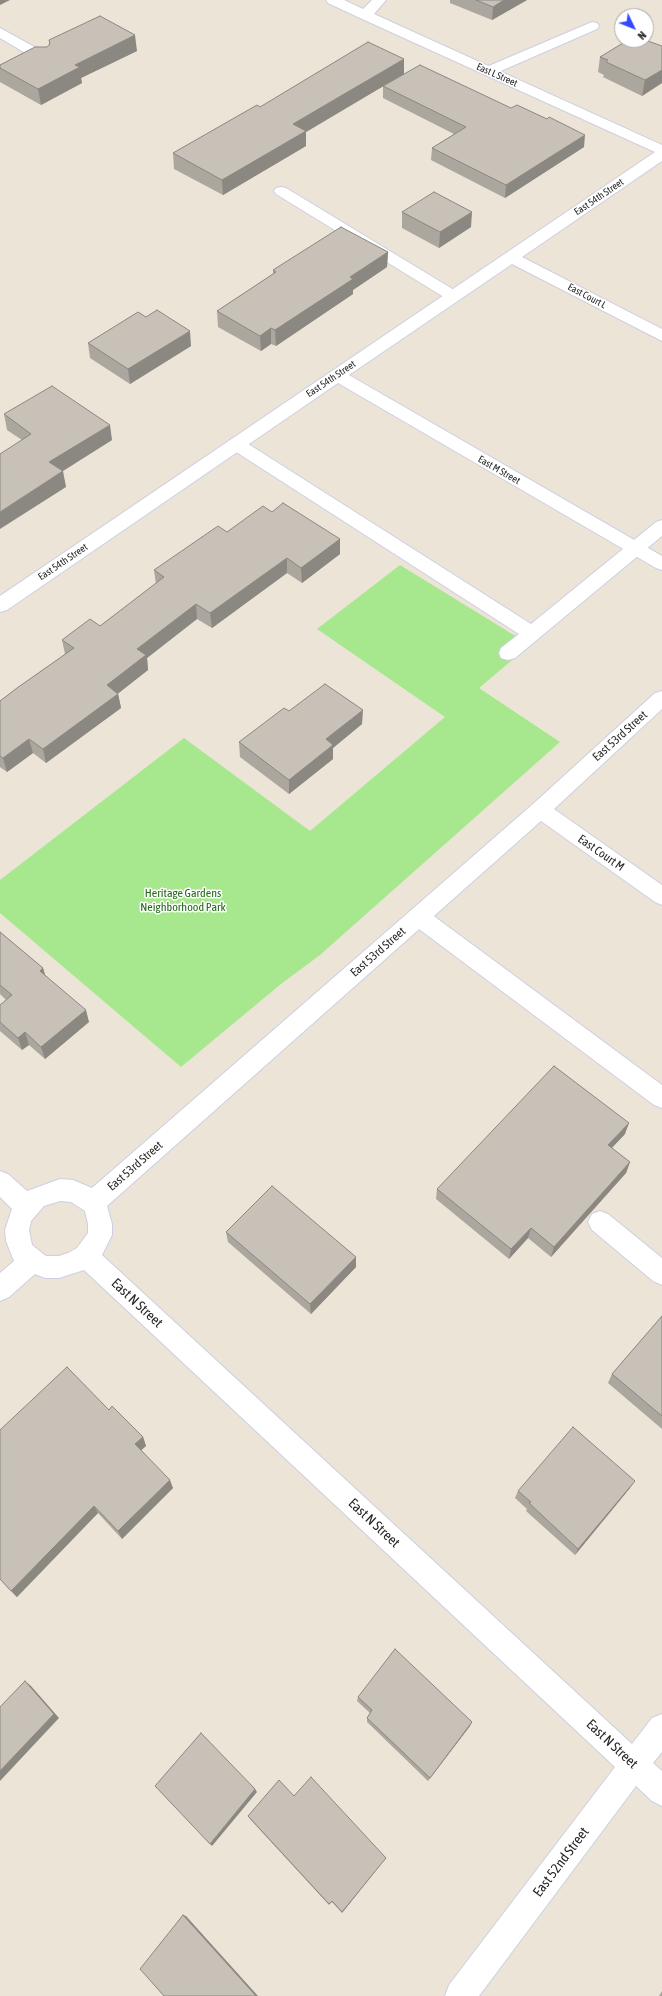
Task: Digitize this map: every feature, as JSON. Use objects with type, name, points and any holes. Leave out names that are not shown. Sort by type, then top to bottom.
[{"type":"street","name":"East L Street","points":[[333,0],[662,150]]},
{"type":"street","points":[[365,15],[379,0]]},
{"type":"street","points":[[489,71],[592,26]]},
{"type":"street","points":[[0,32],[44,58]]},
{"type":"street","name":"East 54th Street","points":[[0,605],[662,154]]},
{"type":"street","points":[[281,191],[453,296]]},
{"type":"street","name":"East Court L","points":[[511,257],[662,336]]},
{"type":"street","name":"East M Street","points":[[337,375],[662,564]]},
{"type":"street","points":[[236,444],[531,633]]},
{"type":"street","points":[[508,653],[662,526]]},
{"type":"street","name":"East 53rd Street","points":[[93,1203],[540,810],[662,698]]},
{"type":"street","name":"East Court M","points":[[540,810],[662,896]]},
{"type":"street","points":[[419,917],[662,1098]]},
{"type":"street","points":[[0,1182],[27,1207]]},
{"type":"street","points":[[60,1190],[73,1191],[84,1196],[93,1203],[98,1213],[100,1235],[86,1256],[73,1263],[59,1267],[45,1267],[32,1261],[23,1253],[18,1242],[17,1230],[20,1218],[27,1207],[36,1198],[60,1190]]},
{"type":"street","points":[[600,1222],[662,1273]]},
{"type":"street","name":"East N Street","points":[[86,1256],[662,1791]]},
{"type":"street","points":[[0,1289],[32,1261]]},
{"type":"street","name":"East 52nd Street","points":[[460,1996],[662,1728]]},
{"type":"green space","name":"Heritage Gardens Neighborhood Park","points":[[400,565],[530,645],[479,688],[560,742],[320,955],[281,984],[181,1067],[0,913],[0,880],[184,738],[310,831],[445,717],[317,629]]},
{"type":"building","points":[[476,0],[504,0],[493,7]]},
{"type":"building","points":[[100,16],[135,35],[75,65],[80,67],[38,89],[0,68],[0,65],[35,47],[47,47],[50,44],[49,40]]},
{"type":"building","points":[[368,42],[404,59],[293,124],[306,131],[222,180],[173,153],[257,105],[260,107]]},
{"type":"building","points":[[654,43],[662,46],[662,70],[645,80],[606,62],[608,60],[600,57],[615,48],[654,48]]},
{"type":"building","points":[[420,65],[511,108],[517,105],[547,119],[549,117],[585,135],[506,185],[432,148],[466,127],[383,86]]},
{"type":"building","points":[[434,192],[472,212],[440,232],[402,212]]},
{"type":"building","points":[[341,227],[388,252],[350,277],[353,279],[275,330],[271,328],[260,336],[217,311],[276,272],[273,270]]},
{"type":"building","points":[[157,310],[190,331],[128,369],[88,343],[138,312],[146,317]]},
{"type":"building","points":[[52,386],[110,425],[49,462],[63,471],[0,512],[0,454],[31,434],[4,414]]},
{"type":"building","points":[[283,503],[340,539],[301,568],[287,558],[210,613],[196,604],[137,649],[146,655],[107,685],[118,694],[43,749],[29,739],[3,758],[0,756],[0,701],[74,648],[62,640],[90,619],[100,626],[164,577],[154,570],[218,526],[227,532],[263,506],[272,512]]},
{"type":"building","points":[[325,684],[363,710],[326,739],[333,745],[289,780],[239,742],[284,708],[289,711]]},
{"type":"building","points":[[0,932],[43,968],[40,971],[86,1010],[41,1047],[25,1032],[18,1038],[0,1022],[0,1005],[12,995],[0,985]]},
{"type":"building","points":[[554,1066],[629,1123],[608,1145],[630,1162],[554,1247],[531,1228],[511,1249],[437,1189]]},
{"type":"building","points":[[272,1186],[356,1257],[310,1304],[226,1232]]},
{"type":"building","points":[[662,1316],[662,1416],[612,1374]]},
{"type":"building","points":[[67,1367],[109,1410],[112,1406],[143,1437],[135,1444],[170,1480],[118,1531],[94,1506],[11,1591],[0,1579],[0,1430]]},
{"type":"building","points":[[573,1427],[635,1481],[578,1549],[518,1491]]},
{"type":"building","points":[[395,1649],[472,1722],[430,1778],[367,1718],[372,1710],[358,1697]]},
{"type":"building","points":[[25,1681],[54,1714],[0,1771],[0,1707]]},
{"type":"building","points":[[201,1733],[255,1789],[210,1844],[155,1786]]},
{"type":"building","points":[[311,1777],[386,1858],[342,1912],[332,1901],[329,1904],[248,1816],[279,1780],[294,1796]]},
{"type":"building","points":[[183,1915],[256,1996],[164,1996],[140,1969]]}]
